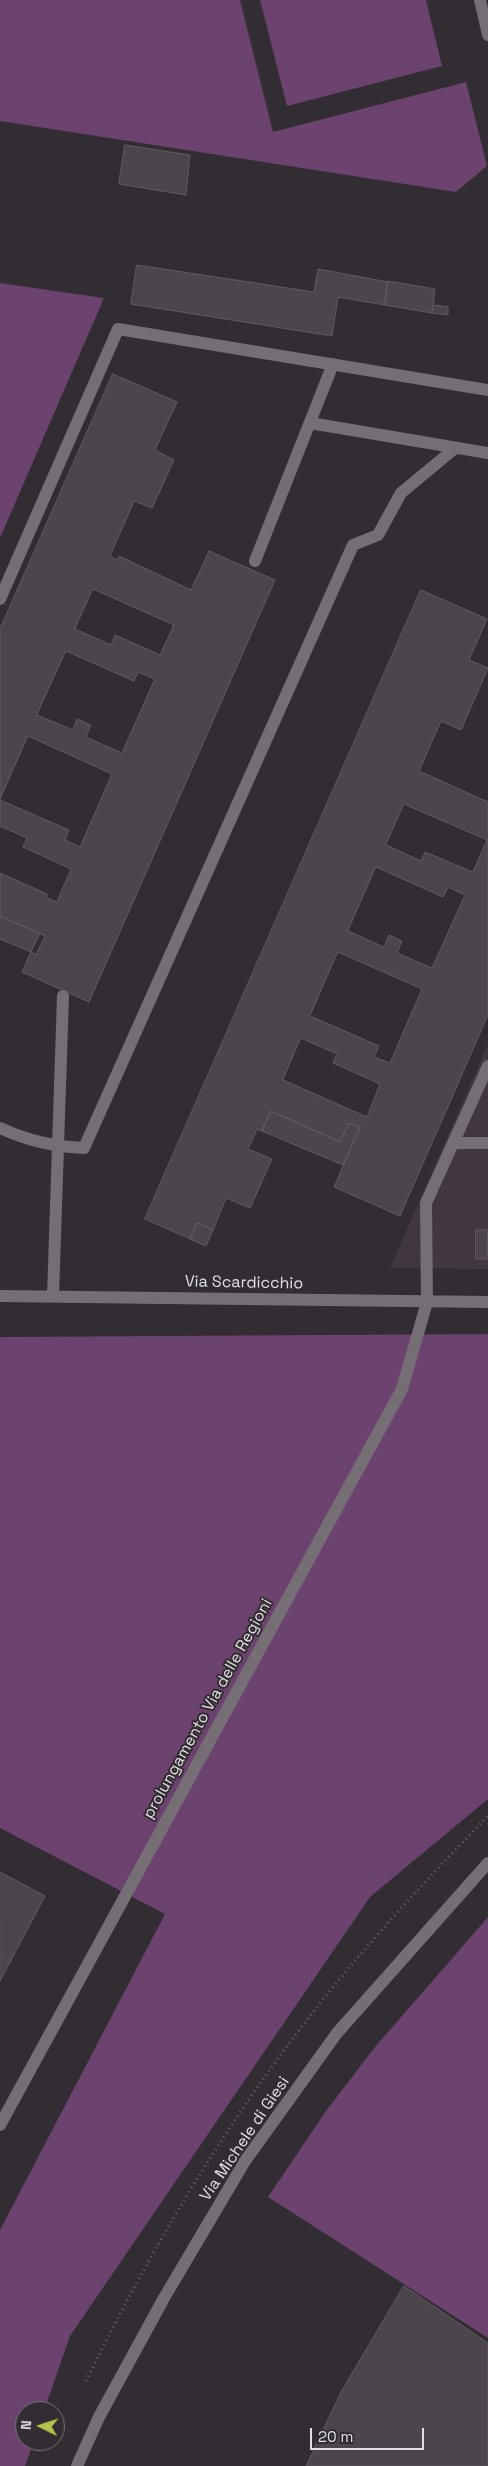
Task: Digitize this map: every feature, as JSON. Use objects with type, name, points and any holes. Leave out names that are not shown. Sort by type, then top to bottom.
[{"type":"street","points":[[480,0],[488,35]]},
{"type":"street","points":[[0,599],[118,329],[488,390]]},
{"type":"street","points":[[255,561],[333,364]]},
{"type":"street","points":[[310,423],[488,453]]},
{"type":"street","points":[[0,1128],[26,1140],[57,1147],[84,1148],[353,545],[378,535],[401,493],[454,448]]},
{"type":"street","points":[[53,1296],[62,996]]},
{"type":"street","name":"prolungamento Via delle Regioni","points":[[0,2125],[402,1389],[427,1302],[426,1203],[488,1066]]},
{"type":"street","points":[[454,1143],[488,1143]]},
{"type":"street","name":"Via Scardicchio","points":[[0,1296],[488,1302]]},
{"type":"street","name":"Via Michele di Giesi","points":[[77,2466],[99,2417],[159,2307],[245,2161],[337,2033],[488,1864]]},
{"type":"shaded area","points":[[0,0],[240,0],[273,132],[466,82],[487,166],[456,192],[0,121]]},
{"type":"shaded area","points":[[260,0],[426,0],[442,66],[287,106]]},
{"type":"shaded area","points":[[0,283],[104,298],[0,538]]},
{"type":"shaded area","points":[[488,1044],[488,1269],[390,1268]]},
{"type":"shaded area","points":[[488,1334],[488,1799],[370,1897],[70,2336],[47,2401],[15,2401],[15,2451],[30,2451],[25,2466],[0,2466],[0,2230],[165,1914],[0,1828],[0,1337]]},
{"type":"shaded area","points":[[488,1917],[488,2338],[268,2197],[326,2111],[375,2047]]},
{"type":"building","points":[[125,145],[190,155],[186,195],[119,184]]},
{"type":"building","points":[[137,265],[314,292],[318,269],[388,282],[385,305],[338,297],[332,336],[131,304]]},
{"type":"building","points":[[388,281],[435,289],[432,313],[385,305]]},
{"type":"building","points":[[434,305],[448,307],[448,315],[432,313]]},
{"type":"building","points":[[113,374],[177,402],[155,450],[174,460],[152,508],[134,501],[110,556],[117,560],[119,556],[191,590],[209,551],[275,580],[89,1002],[22,972],[31,952],[36,955],[45,936],[0,916],[0,873],[47,894],[47,898],[57,902],[71,869],[23,847],[27,838],[0,826],[0,800],[0,629]],"holes":[[[93,589],[174,625],[160,655],[115,635],[111,645],[75,629]],[[66,651],[134,681],[138,672],[155,679],[122,753],[86,737],[91,725],[77,719],[73,730],[37,715]],[[28,736],[112,774],[80,847],[65,840],[69,830],[0,800]]]},
{"type":"building","points":[[421,590],[487,619],[469,660],[488,668],[461,730],[441,721],[419,771],[488,802],[488,1015],[400,1216],[334,1187],[360,1127],[349,1123],[340,1142],[271,1111],[262,1131],[257,1129],[248,1149],[272,1159],[250,1208],[226,1198],[213,1230],[197,1223],[190,1239],[145,1219]],"holes":[[[404,804],[487,840],[473,872],[425,852],[421,861],[386,845]],[[376,867],[443,897],[448,887],[465,895],[432,968],[397,953],[402,941],[389,935],[384,947],[348,931]],[[338,952],[422,989],[390,1063],[374,1057],[379,1046],[310,1016]],[[301,1038],[337,1054],[333,1063],[380,1084],[367,1117],[283,1080]]]},
{"type":"building","points":[[0,916],[40,933],[31,952],[0,939]]},
{"type":"building","points":[[271,1111],[340,1142],[349,1123],[360,1127],[343,1165],[262,1131]]},
{"type":"building","points":[[197,1223],[213,1230],[206,1246],[190,1239]]},
{"type":"building","points":[[476,1230],[488,1230],[487,1259],[476,1259]]},
{"type":"building","points":[[0,1872],[45,1896],[0,1981]]},
{"type":"building","points":[[404,2286],[488,2343],[488,2466],[306,2466],[340,2394]]}]
